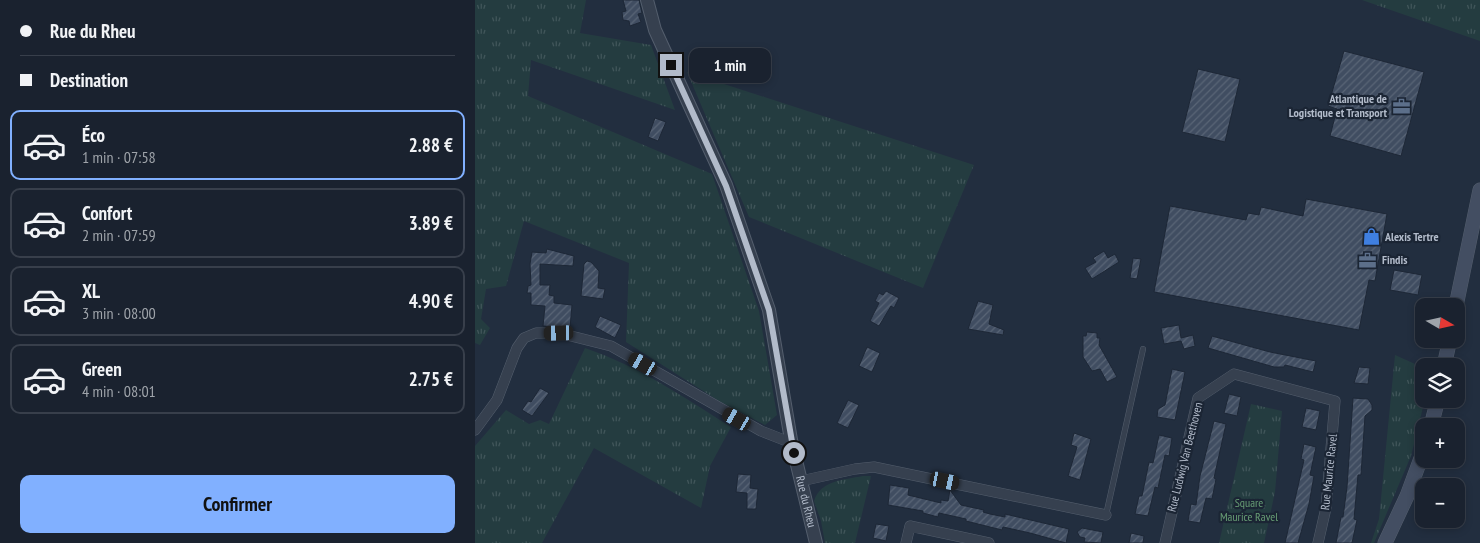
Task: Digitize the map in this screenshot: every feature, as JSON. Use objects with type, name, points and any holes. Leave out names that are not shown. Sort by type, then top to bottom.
[{"type":"main road","points":[[1458,298],[1480,190]]},
{"type":"main road","points":[[1385,543],[1407,496],[1417,468]]},
{"type":"street","name":"Rue du Rheu","points":[[647,0],[655,30],[726,186],[769,310],[791,440],[816,543]]},
{"type":"street","points":[[475,430],[497,400],[517,348],[524,338],[535,333],[559,333],[611,346],[761,431],[784,440],[791,440]]},
{"type":"street","name":"Rue Ludwig Van Beethoven","points":[[1165,543],[1198,398],[1234,374],[1335,401]]},
{"type":"street","name":"Rue Maurice Ravel","points":[[1318,543],[1326,508],[1335,401]]},
{"type":"street","points":[[801,481],[874,468],[1106,515]]},
{"type":"street","points":[[906,543],[910,526],[989,543]]},
{"type":"lane","points":[[1106,515],[1143,349]]},
{"type":"green space","points":[[475,0],[586,0],[580,33],[651,45],[675,110],[531,60],[528,96],[712,174],[759,311],[777,415],[765,425],[719,401],[626,342],[629,263],[524,221],[506,286],[486,289],[481,319],[490,328],[480,345],[475,343]]},
{"type":"green space","points":[[1362,0],[1480,0],[1480,41]]},
{"type":"green space","points":[[687,72],[974,165],[923,288],[749,217]]},
{"type":"green space","points":[[585,348],[642,373],[678,393],[731,427],[710,466],[701,508],[594,448],[542,543],[475,543],[475,446],[506,410],[529,424],[540,420],[549,424]]},
{"type":"green space","points":[[1395,355],[1415,364],[1415,408],[1423,408],[1420,418],[1415,418],[1415,440],[1411,456],[1374,543],[1371,543],[1379,519]]},
{"type":"green space","name":"Square Maurice Ravel","points":[[1251,404],[1282,411],[1275,492],[1264,543],[1219,543]]},
{"type":"green space","points":[[871,476],[855,543],[825,543],[821,521],[814,501],[817,494],[827,485],[834,482]]},
{"type":"building","points":[[623,0],[639,0],[642,13],[638,14],[641,22],[630,26],[629,21],[623,20],[622,12],[626,11]]},
{"type":"building","points":[[1344,51],[1424,72],[1401,156],[1330,136],[1337,109],[1328,106]]},
{"type":"building","points":[[1198,69],[1240,79],[1225,142],[1182,132]]},
{"type":"building","points":[[655,118],[666,122],[658,141],[648,137]]},
{"type":"building","points":[[1306,199],[1387,214],[1375,281],[1369,280],[1359,330],[1154,292],[1170,206],[1246,220],[1248,213],[1259,215],[1261,207],[1303,216]]},
{"type":"building","points":[[547,249],[574,256],[573,266],[540,264],[540,285],[550,285],[549,295],[554,296],[554,303],[572,305],[570,328],[543,326],[545,306],[531,305],[531,293],[527,293],[528,286],[531,285],[530,264],[532,252],[546,253]]},
{"type":"building","points":[[1104,251],[1108,258],[1115,254],[1119,262],[1092,279],[1085,268],[1096,262],[1093,258]]},
{"type":"building","points":[[1133,258],[1141,259],[1137,279],[1130,278]]},
{"type":"building","points":[[587,261],[591,262],[599,271],[598,288],[605,289],[603,299],[581,296],[584,264]]},
{"type":"building","points":[[1394,270],[1422,275],[1418,295],[1390,290]]},
{"type":"building","points":[[886,291],[899,298],[894,308],[891,306],[879,326],[870,321],[879,303],[875,301],[879,293],[883,295]]},
{"type":"building","points":[[978,301],[993,305],[989,324],[1004,330],[1003,335],[968,329]]},
{"type":"building","points":[[600,316],[621,325],[615,338],[595,327]]},
{"type":"building","points":[[1179,325],[1181,338],[1193,335],[1195,346],[1184,349],[1181,341],[1164,344],[1161,328]]},
{"type":"building","points":[[1087,332],[1097,333],[1097,338],[1100,338],[1099,345],[1117,377],[1107,382],[1100,369],[1092,371],[1083,357],[1083,336],[1086,336]]},
{"type":"building","points":[[1212,336],[1270,352],[1316,361],[1313,372],[1285,365],[1284,367],[1274,367],[1208,348]]},
{"type":"building","points":[[867,347],[880,353],[872,372],[859,366]]},
{"type":"building","points":[[1359,367],[1370,368],[1368,384],[1354,383]]},
{"type":"building","points":[[1172,369],[1185,372],[1175,420],[1157,417],[1158,409],[1165,405]]},
{"type":"building","points":[[540,388],[549,393],[532,416],[522,410],[528,401],[531,402]]},
{"type":"building","points":[[1229,394],[1241,397],[1237,416],[1224,413]]},
{"type":"building","points":[[1353,398],[1368,399],[1372,405],[1372,410],[1365,416],[1361,475],[1358,475],[1354,519],[1357,520],[1352,543],[1336,543],[1341,517],[1343,517],[1347,487]]},
{"type":"building","points":[[848,400],[859,405],[848,428],[837,423]]},
{"type":"building","points":[[1306,408],[1320,411],[1316,430],[1302,427]]},
{"type":"building","points":[[1214,421],[1226,424],[1214,478],[1216,479],[1212,499],[1206,498],[1200,523],[1188,521],[1191,504],[1196,505],[1200,476]]},
{"type":"building","points":[[1074,433],[1091,439],[1080,480],[1068,476],[1077,447],[1071,445]]},
{"type":"building","points":[[1159,435],[1172,438],[1169,456],[1165,455],[1158,488],[1155,487],[1148,516],[1135,514],[1139,496],[1142,496],[1149,462],[1153,463]]},
{"type":"building","points":[[1304,444],[1316,447],[1310,475],[1314,476],[1309,504],[1298,543],[1285,543],[1304,460],[1301,459]]},
{"type":"building","points":[[738,474],[751,475],[750,488],[758,489],[756,509],[747,509],[747,493],[736,492]]},
{"type":"building","points":[[890,485],[909,488],[908,495],[941,503],[941,500],[948,501],[950,490],[961,505],[984,510],[983,512],[990,514],[1005,517],[1005,514],[1069,529],[1066,543],[1003,527],[1002,530],[939,513],[938,517],[923,513],[923,511],[888,505]]},
{"type":"building","points":[[876,524],[889,526],[886,541],[873,538]]},
{"type":"building","points":[[1082,528],[1103,532],[1101,543],[1084,542],[1085,538],[1080,537],[1077,532]]},
{"type":"building","points":[[1131,533],[1144,536],[1143,543],[1129,543]]},
{"type":"place","name":"Atlantique de Logistique et Transport","points":[[1401,106]]},
{"type":"place","name":"Alexis Tertre","points":[[1371,237]]},
{"type":"place","name":"Findis","points":[[1368,260]]},
{"type":"route","points":[[671,65],[726,186],[769,310],[794,453]]}]
